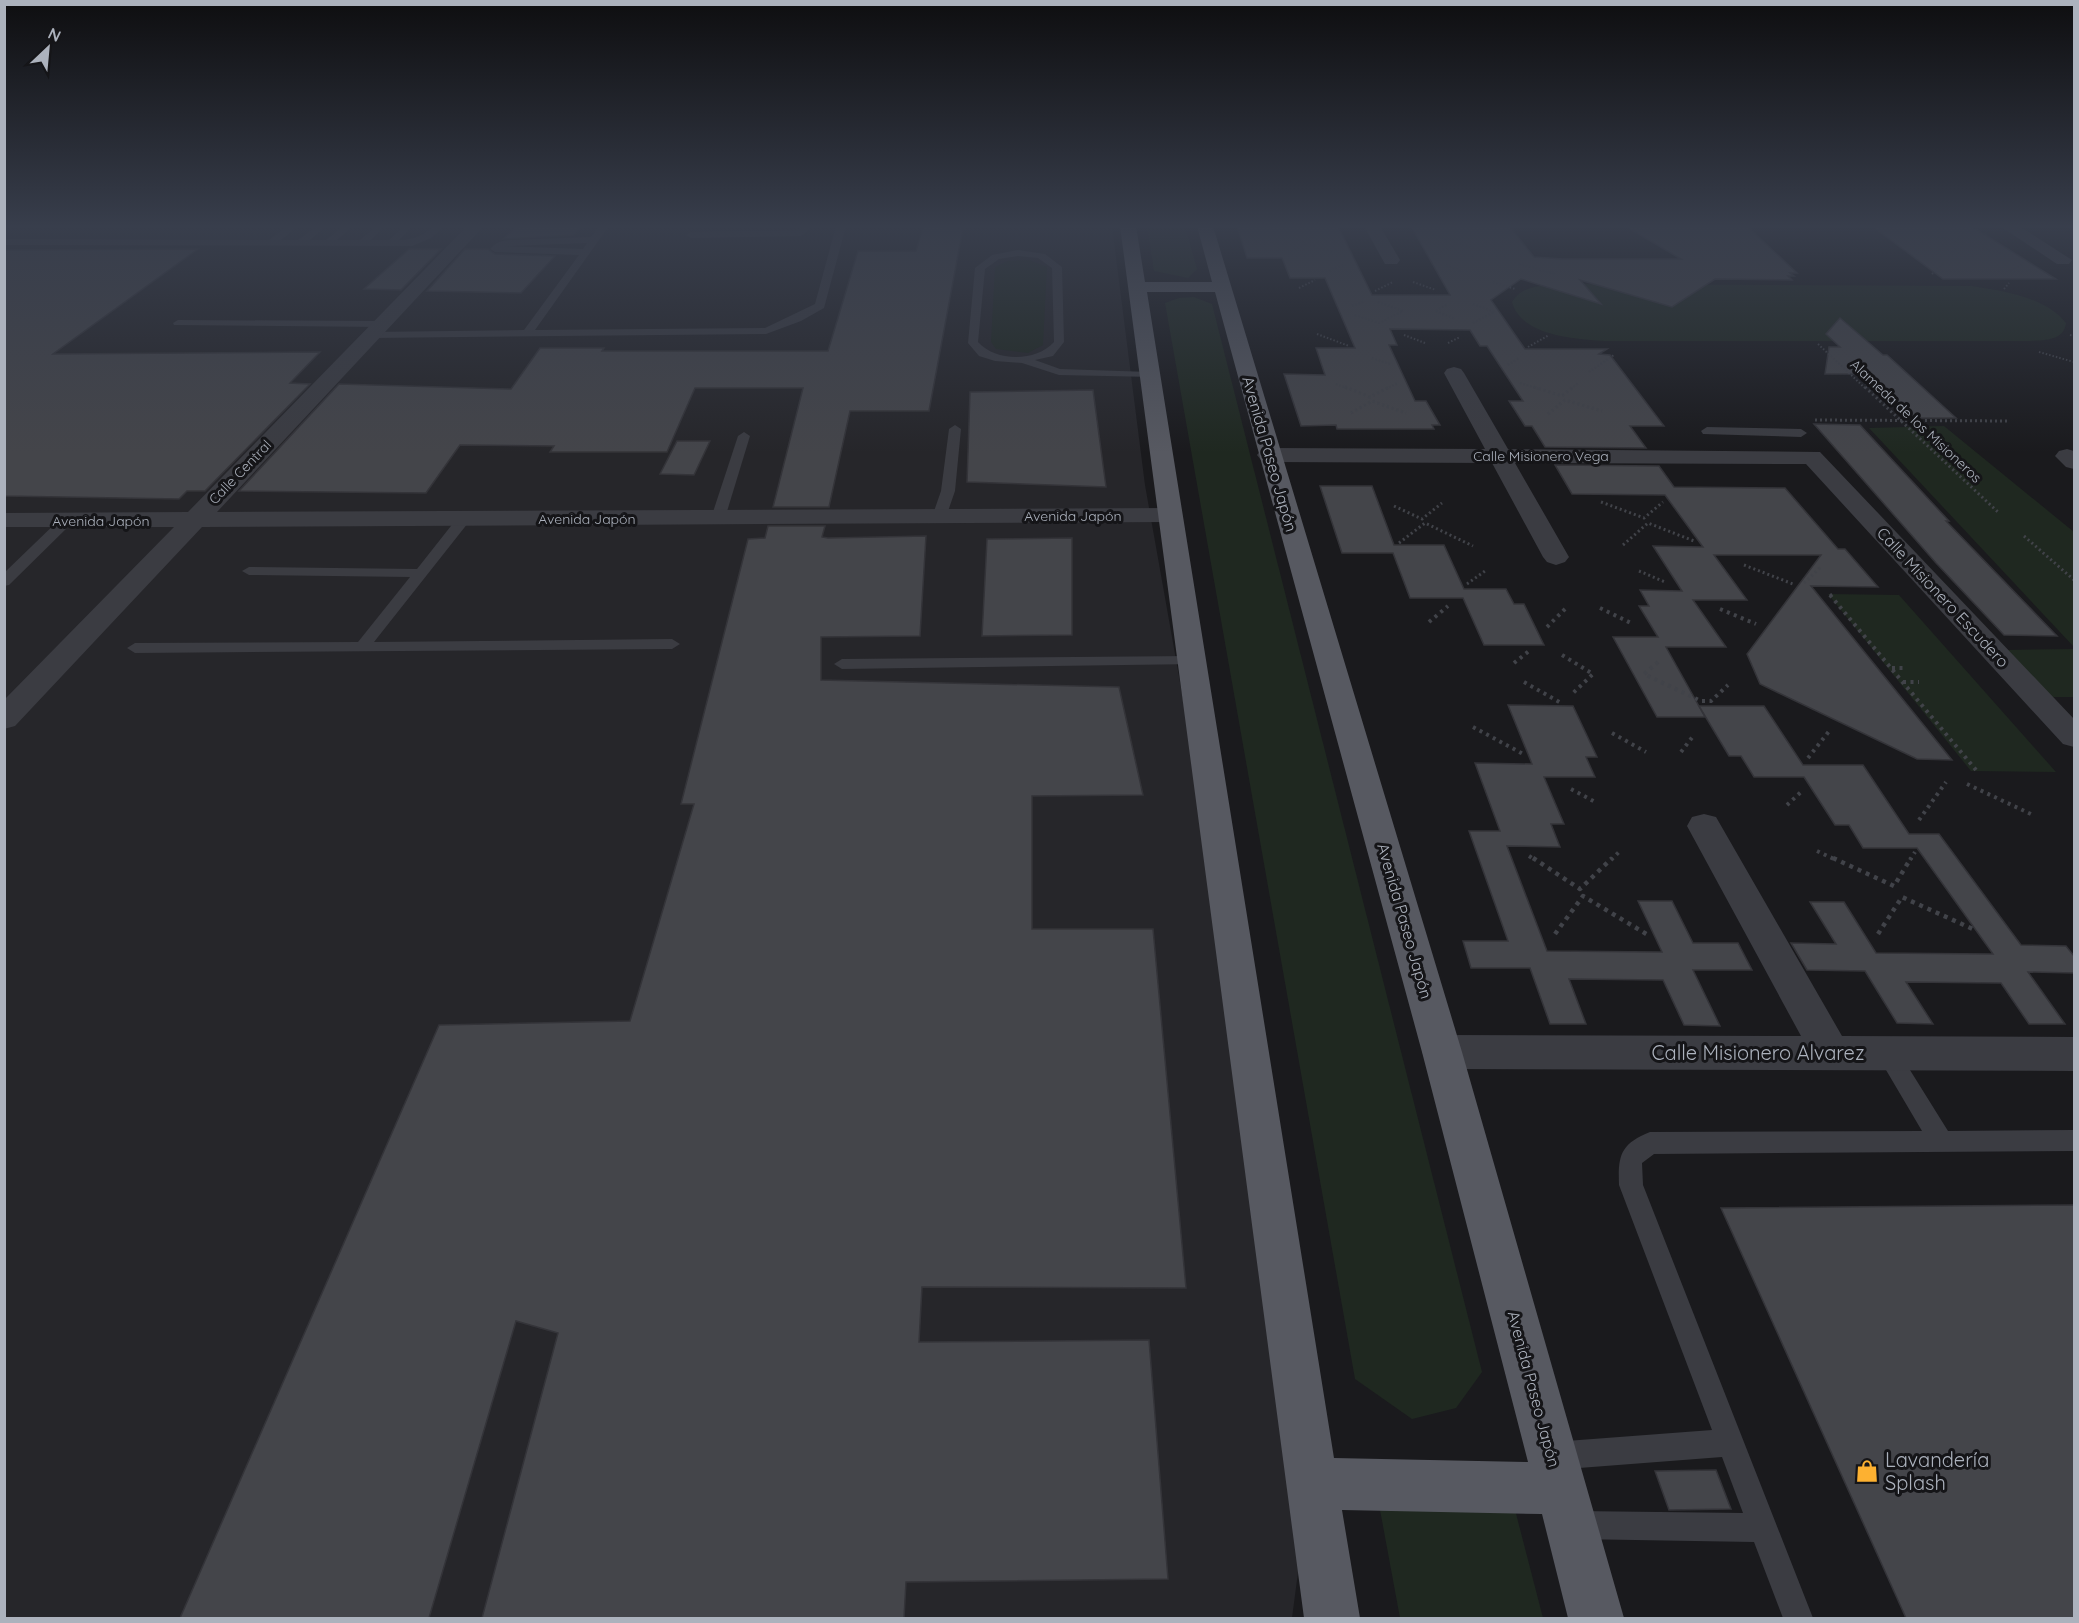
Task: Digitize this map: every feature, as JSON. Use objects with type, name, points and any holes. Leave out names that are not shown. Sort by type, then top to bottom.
[{"type":"main road","points":[[1139,302],[1332,1618]]},
{"type":"main road","name":"Avenida Paseo Japón","points":[[1227,302],[1269,455],[1442,1052],[1596,1618]]},
{"type":"main road","points":[[1312,1482],[1561,1490]]},
{"type":"street","name":"Calle Central","points":[[4,719],[403,302]]},
{"type":"street","points":[[1454,373],[1556,557]]},
{"type":"street","name":"Calle Misionero Vega","points":[[1269,455],[1812,457]]},
{"type":"street","name":"Calle Misionero Escudero","points":[[1812,457],[2074,737]]},
{"type":"street","name":"Avenida Japón","points":[[4,520],[463,520],[1170,515]]},
{"type":"street","points":[[1704,826],[1831,1053]]},
{"type":"street","name":"Calle Misionero Alvarez","points":[[1442,1052],[2074,1054]]},
{"type":"lane","points":[[526,335],[549,302]]},
{"type":"lane","points":[[178,323],[526,335],[766,331],[784,325],[820,306],[821,302]]},
{"type":"lane","points":[[977,302],[973,343],[976,348],[989,356],[1023,360],[1059,372],[1150,375]]},
{"type":"lane","points":[[1023,360],[1049,354],[1059,342],[1058,302]]},
{"type":"lane","points":[[939,517],[948,491],[955,429]]},
{"type":"lane","points":[[1707,431],[1801,433]]},
{"type":"lane","points":[[718,518],[744,436]]},
{"type":"lane","points":[[362,647],[463,520]]},
{"type":"lane","points":[[4,582],[66,521]]},
{"type":"lane","points":[[249,571],[420,573]]},
{"type":"lane","points":[[135,648],[672,644]]},
{"type":"lane","points":[[842,664],[1192,661]]},
{"type":"lane","points":[[1887,1053],[1941,1141]]},
{"type":"lane","points":[[1798,1618],[1631,1185],[1630,1158],[1650,1143],[2074,1141]]},
{"type":"lane","points":[[1561,1490],[1730,1443]]},
{"type":"lane","points":[[1561,1490],[1763,1528]]},
{"type":"path","points":[[1352,306],[1363,302]]},
{"type":"path","points":[[1355,315],[1379,322],[1403,311],[1378,302]]},
{"type":"path","points":[[1448,304],[1436,311],[1455,320]]},
{"type":"path","points":[[1473,304],[1494,312],[1473,323]]},
{"type":"path","points":[[1317,334],[1348,346]]},
{"type":"path","points":[[1404,335],[1425,343]]},
{"type":"path","points":[[1528,347],[1549,335]]},
{"type":"path","points":[[2070,335],[2074,336]]},
{"type":"path","points":[[1448,343],[1460,337]]},
{"type":"path","name":"Alameda de los Misioneros","points":[[1818,344],[1999,513]]},
{"type":"path","points":[[2039,352],[2074,362]]},
{"type":"path","points":[[1589,372],[1614,356]]},
{"type":"path","points":[[1372,358],[1390,364]]},
{"type":"path","points":[[1508,365],[1519,358]]},
{"type":"path","points":[[1336,384],[1370,397],[1398,383]]},
{"type":"path","points":[[1520,383],[1562,396],[1578,383]]},
{"type":"path","points":[[1548,414],[1565,400],[1602,411]]},
{"type":"path","points":[[1350,413],[1372,401],[1406,413]]},
{"type":"path","points":[[1804,420],[2010,421]]},
{"type":"path","points":[[1601,502],[1644,518],[1663,502]]},
{"type":"path","points":[[1394,506],[1422,519],[1442,503]]},
{"type":"path","points":[[1399,543],[1425,523],[1473,546]]},
{"type":"path","points":[[1623,545],[1648,523],[1694,541]]},
{"type":"path","points":[[2024,536],[2074,580]]},
{"type":"path","points":[[1744,565],[1793,584]]},
{"type":"path","points":[[1804,583],[1822,566]]},
{"type":"path","points":[[1467,584],[1485,571]]},
{"type":"path","points":[[1639,571],[1665,582]]},
{"type":"path","points":[[1830,594],[1976,770]]},
{"type":"path","points":[[1429,622],[1448,606]]},
{"type":"path","points":[[1547,627],[1567,607]]},
{"type":"path","points":[[1600,608],[1634,624]]},
{"type":"path","points":[[1720,609],[1756,624]]},
{"type":"path","points":[[1514,663],[1529,651]]},
{"type":"path","points":[[1562,655],[1593,674],[1572,694]]},
{"type":"path","points":[[1658,662],[1644,674],[1701,701],[1711,701],[1728,685]]},
{"type":"path","points":[[1892,668],[1907,668]]},
{"type":"path","points":[[1524,682],[1561,703]]},
{"type":"path","points":[[1903,682],[1919,682]]},
{"type":"path","points":[[1473,727],[1525,755]]},
{"type":"path","points":[[1808,758],[1830,730]]},
{"type":"path","points":[[1612,734],[1646,752]]},
{"type":"path","points":[[1682,752],[1694,735]]},
{"type":"path","points":[[1918,820],[1946,782]]},
{"type":"path","points":[[1967,784],[2033,815]]},
{"type":"path","points":[[1571,789],[1597,803]]},
{"type":"path","points":[[1787,805],[1801,792]]},
{"type":"path","points":[[1529,855],[1580,889],[1620,851]]},
{"type":"path","points":[[1817,851],[1894,886],[1915,852]]},
{"type":"path","points":[[1555,934],[1583,896],[1648,935]]},
{"type":"path","points":[[1878,934],[1902,897],[1975,930]]},
{"type":"shaded area","points":[[5,302],[1122,302],[1145,485],[1191,744],[1304,1527],[1292,1618],[5,1618]]},
{"type":"shaded area","points":[[993,302],[1045,302],[1043,345],[1028,353],[996,349],[991,342]]},
{"type":"shaded area","points":[[1206,302],[1212,304],[1482,1372],[1456,1408],[1412,1419],[1355,1379],[1165,303]]},
{"type":"shaded area","points":[[1512,302],[2037,302],[2057,314],[2066,323],[2062,333],[2057,336],[2047,340],[2030,341],[1605,341],[1565,337],[1538,329],[1517,313]]},
{"type":"shaded area","points":[[1944,426],[2074,532],[2074,647],[1869,428]]},
{"type":"shaded area","points":[[1828,594],[1899,595],[2056,772],[1971,771]]},
{"type":"shaded area","points":[[2074,649],[2074,697],[2050,697],[2005,650]]},
{"type":"shaded area","points":[[1378,1499],[1513,1502],[1543,1618],[1400,1618]]},
{"type":"building","points":[[4,302],[125,302],[53,354],[320,352],[290,383],[310,384],[205,491],[187,491],[179,499],[4,496]]},
{"type":"building","points":[[843,302],[949,302],[929,411],[850,411],[829,507],[773,507],[803,388],[695,388],[667,452],[550,452],[554,446],[460,445],[426,493],[239,491],[339,384],[511,389],[540,348],[604,348],[602,351],[828,351]]},
{"type":"building","points":[[1335,302],[1492,302],[1525,349],[1607,349],[1599,354],[1610,355],[1664,426],[1630,426],[1646,448],[1545,447],[1532,426],[1525,426],[1509,401],[1523,401],[1487,346],[1480,346],[1470,330],[1390,329],[1397,345],[1389,345],[1415,401],[1426,401],[1440,425],[1432,425],[1434,429],[1337,429],[1336,425],[1301,426],[1284,374],[1325,375],[1316,348],[1355,348]]},
{"type":"building","points":[[1654,302],[1680,302],[1672,307]]},
{"type":"building","points":[[1840,318],[1883,355],[1887,355],[1956,418],[1913,418],[1868,374],[1825,374],[1829,347],[1840,347],[1826,334]]},
{"type":"building","points":[[1093,390],[1106,487],[967,482],[970,392]]},
{"type":"building","points":[[1814,424],[1860,425],[1949,521],[1946,521],[2057,636],[2004,635],[1936,563]]},
{"type":"building","points":[[677,441],[710,441],[694,475],[660,474]]},
{"type":"building","points":[[1555,465],[1659,466],[1674,487],[1785,488],[1838,549],[1845,549],[1878,587],[1811,586],[1952,760],[1917,759],[1760,684],[1747,654],[1821,555],[1714,555],[1747,600],[1693,600],[1726,647],[1666,647],[1705,717],[1657,717],[1613,637],[1658,637],[1639,606],[1649,606],[1640,590],[1682,591],[1653,546],[1703,547],[1665,495],[1572,494]]},
{"type":"building","points":[[1320,486],[1372,486],[1394,545],[1444,545],[1464,589],[1506,589],[1514,604],[1524,604],[1544,645],[1484,645],[1463,598],[1410,598],[1393,553],[1342,553]]},
{"type":"building","points":[[768,526],[825,526],[822,537],[828,538],[926,536],[920,636],[821,637],[821,680],[1119,687],[1143,795],[1032,796],[1032,929],[1153,929],[1186,1288],[922,1287],[919,1342],[1149,1340],[1168,1579],[906,1582],[904,1618],[482,1618],[558,1333],[516,1321],[429,1618],[180,1618],[439,1025],[630,1021],[694,804],[681,804],[748,539],[765,538]]},
{"type":"building","points":[[1072,538],[1072,635],[982,636],[987,539]]},
{"type":"building","points":[[1508,705],[1573,706],[1597,757],[1586,757],[1595,777],[1544,777],[1564,824],[1551,824],[1560,847],[1507,846],[1547,951],[1662,952],[1638,901],[1672,901],[1693,943],[1738,943],[1752,970],[1693,970],[1720,1026],[1684,1025],[1663,980],[1569,979],[1586,1024],[1550,1024],[1530,968],[1471,968],[1463,941],[1508,941],[1469,831],[1500,831],[1475,763],[1532,764]]},
{"type":"building","points":[[1699,706],[1764,706],[1803,765],[1863,765],[1909,834],[1939,834],[2021,945],[2066,946],[2074,956],[2074,973],[2028,972],[2065,1024],[2029,1024],[2001,983],[1906,982],[1933,1024],[1897,1023],[1865,971],[1807,970],[1791,943],[1836,944],[1810,902],[1844,902],[1876,953],[1993,954],[1917,848],[1863,848],[1849,825],[1835,825],[1804,777],[1754,777],[1741,756],[1729,756]]},
{"type":"building","points":[[2074,1205],[2074,1618],[1906,1618],[1721,1208]]},
{"type":"building","points":[[1716,1470],[1731,1509],[1669,1510],[1655,1471]]},
{"type":"place","name":"Lavandería Splash","points":[[1867,1471]]}]
